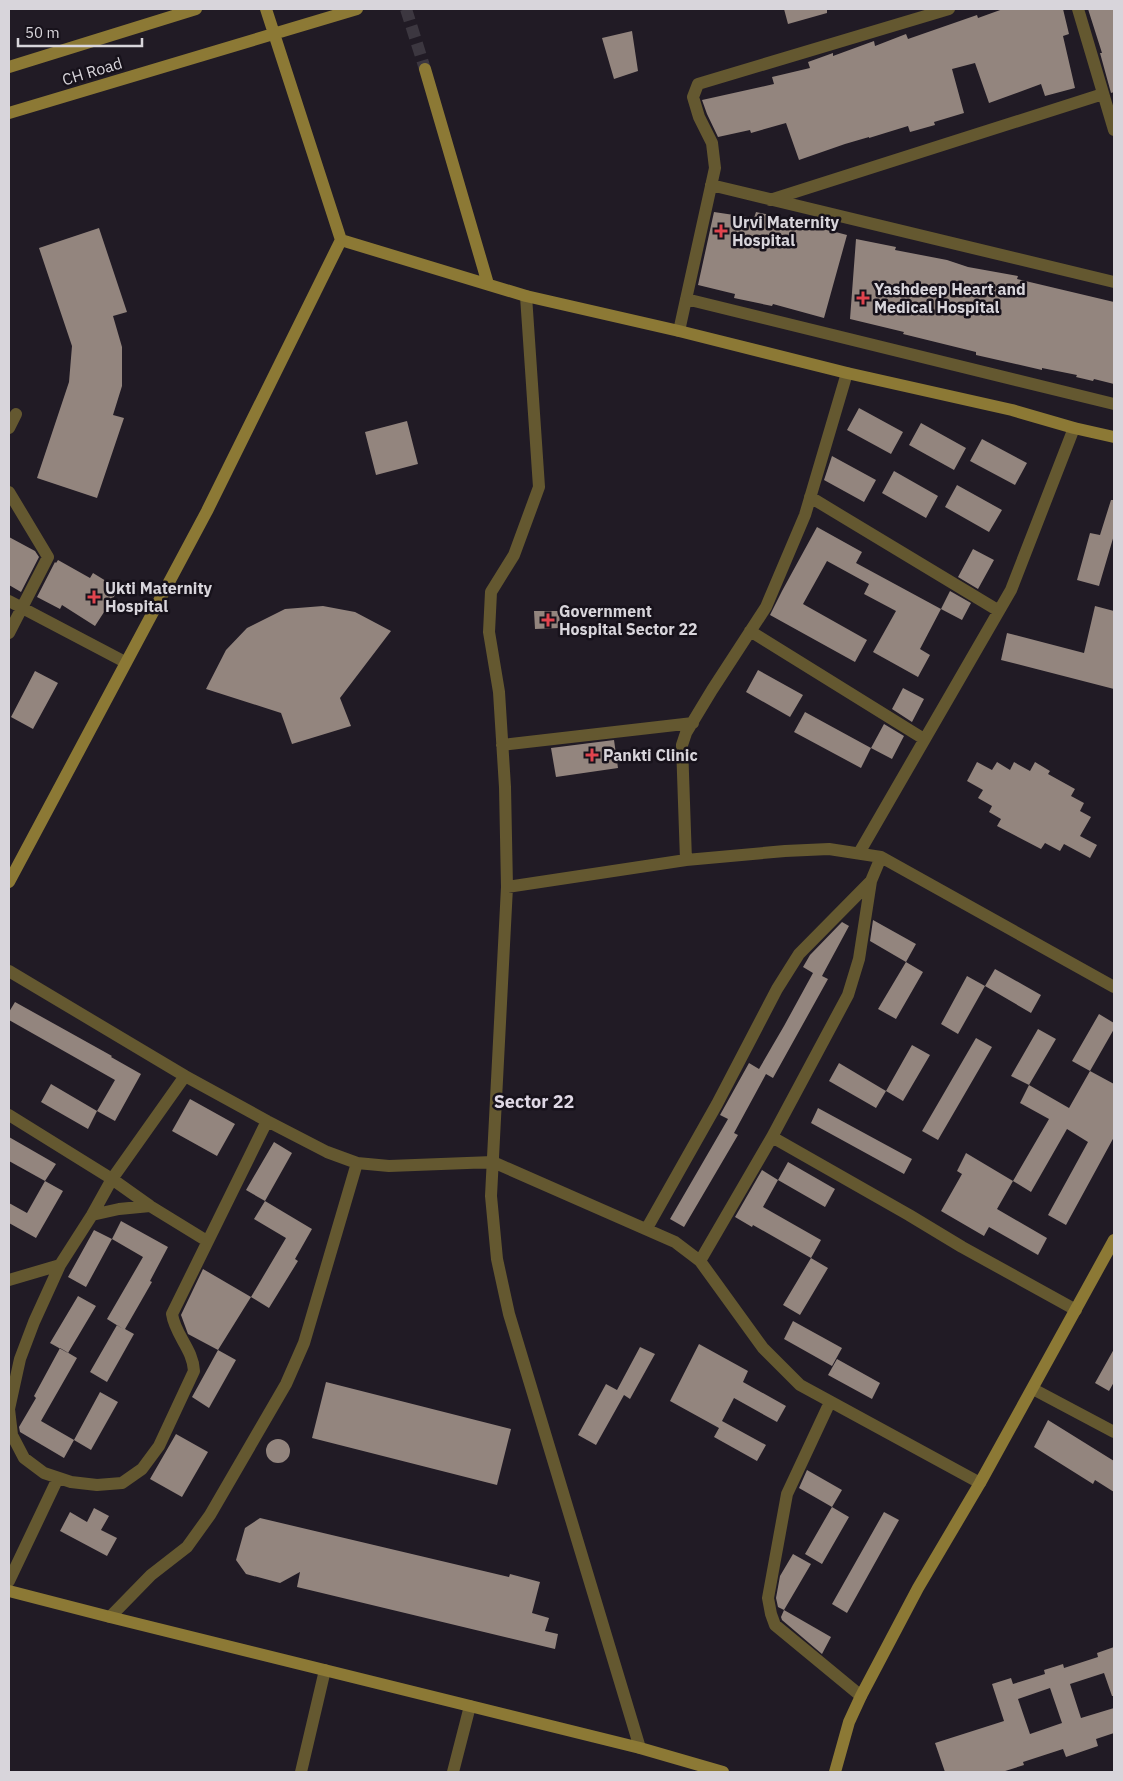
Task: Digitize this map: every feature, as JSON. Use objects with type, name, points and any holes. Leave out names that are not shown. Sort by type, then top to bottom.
[{"type":"street","name":"CH Road","points":[[9,67],[196,9]]},
{"type":"street","points":[[9,882],[207,511],[341,240],[266,9]]},
{"type":"street","name":"CH Road","points":[[9,113],[357,9]]},
{"type":"street","points":[[679,331],[715,168],[712,143],[699,117],[693,97],[698,84],[949,9]]},
{"type":"street","points":[[1078,9],[1114,130]]},
{"type":"street","points":[[425,69],[488,284]]},
{"type":"street","points":[[770,200],[1103,94]]},
{"type":"street","points":[[711,184],[770,200],[1114,282]]},
{"type":"street","points":[[341,240],[526,296],[679,331],[847,373],[1012,410],[1074,428],[1114,437]]},
{"type":"street","points":[[526,296],[538,487],[514,555],[492,592],[488,632],[499,692],[505,787],[507,887],[491,1196],[497,1258],[509,1314],[640,1748]]},
{"type":"street","points":[[686,299],[1114,404]]},
{"type":"street","points":[[686,860],[682,746],[686,734],[766,607],[805,515],[847,373]]},
{"type":"street","points":[[9,428],[16,414]]},
{"type":"street","points":[[860,853],[1011,590],[1074,428]]},
{"type":"street","points":[[9,492],[48,557],[9,633]]},
{"type":"street","points":[[810,497],[999,611]]},
{"type":"street","points":[[9,601],[125,662]]},
{"type":"street","points":[[750,632],[924,739]]},
{"type":"street","points":[[502,745],[693,723]]},
{"type":"street","points":[[507,887],[686,860],[829,849],[860,853],[881,857],[1114,987]]},
{"type":"street","points":[[700,1261],[772,1137],[848,995],[859,959],[871,882],[881,857]]},
{"type":"street","points":[[647,1228],[717,1104],[777,988],[799,954],[871,882]]},
{"type":"street","points":[[9,971],[185,1076],[328,1152],[358,1164],[389,1166],[493,1162],[647,1228],[675,1242],[700,1261],[762,1348],[800,1385],[980,1483]]},
{"type":"street","points":[[185,1076],[112,1179],[92,1215],[60,1265],[34,1322],[20,1359],[9,1409],[12,1435],[24,1458],[44,1473],[71,1482],[97,1485],[122,1483],[142,1469],[159,1446],[194,1372],[193,1360],[173,1325],[172,1314],[267,1121]]},
{"type":"street","points":[[9,1115],[207,1241]]},
{"type":"street","points":[[772,1137],[962,1247],[1076,1310]]},
{"type":"street","points":[[110,1617],[151,1574],[187,1547],[210,1515],[286,1384],[304,1343],[358,1164]]},
{"type":"street","points":[[92,1215],[119,1209],[150,1206]]},
{"type":"street","points":[[835,1772],[849,1722],[860,1696],[918,1588],[1033,1390],[1114,1240]]},
{"type":"street","points":[[9,1280],[60,1265]]},
{"type":"street","points":[[1033,1390],[1114,1432]]},
{"type":"street","points":[[830,1402],[787,1494],[768,1598],[775,1624],[860,1696]]},
{"type":"street","points":[[9,1581],[58,1478]]},
{"type":"street","points":[[9,1591],[640,1748],[723,1772]]},
{"type":"street","points":[[301,1772],[325,1670]]},
{"type":"street","points":[[453,1772],[470,1706]]},
{"type":"building","points":[[784,9],[827,9],[827,13],[788,24]]},
{"type":"building","points":[[1003,9],[1063,9],[1069,34],[1063,36],[1075,88],[1045,96],[1041,84],[989,103],[975,63],[952,69],[964,113],[934,122],[935,125],[910,132],[908,126],[845,144],[799,160],[786,123],[751,133],[750,130],[718,137],[702,100],[774,84],[772,77],[810,68],[808,62],[833,53],[833,56],[874,41],[875,46],[906,34],[908,39],[977,15],[978,18]]},
{"type":"building","points":[[1088,9],[1114,9],[1114,92],[1111,93],[1100,53],[1102,53]]},
{"type":"building","points":[[632,31],[638,71],[614,79],[602,38]]},
{"type":"building","points":[[714,212],[754,218],[756,212],[774,216],[773,219],[805,226],[805,224],[847,235],[824,318],[773,304],[772,306],[734,298],[735,294],[698,285]]},
{"type":"building","points":[[99,228],[127,312],[113,316],[122,347],[122,386],[113,415],[124,418],[97,498],[37,478],[69,382],[72,346],[39,248]]},
{"type":"building","points":[[856,239],[896,247],[895,250],[947,260],[968,267],[1018,276],[1017,279],[1114,302],[1114,384],[976,355],[976,352],[850,319]]},
{"type":"building","points":[[859,408],[903,432],[891,454],[847,430]]},
{"type":"building","points":[[407,421],[418,464],[376,475],[365,432]]},
{"type":"building","points":[[921,423],[966,448],[954,470],[909,445]]},
{"type":"building","points":[[982,439],[1027,463],[1015,485],[970,461]]},
{"type":"building","points":[[832,456],[876,480],[864,502],[824,480]]},
{"type":"building","points":[[894,471],[938,496],[926,518],[882,493]]},
{"type":"building","points":[[957,485],[1002,510],[989,532],[945,507]]},
{"type":"building","points":[[1111,500],[1114,500],[1114,535],[1099,586],[1077,580],[1090,533],[1100,535]]},
{"type":"building","points":[[817,527],[862,552],[856,563],[941,609],[920,649],[930,655],[918,677],[873,652],[896,611],[864,594],[869,584],[827,561],[803,604],[867,640],[855,662],[770,615]]},
{"type":"building","points":[[9,537],[35,551],[39,557],[21,592],[9,585]]},
{"type":"building","points":[[973,549],[994,560],[978,589],[958,577]]},
{"type":"building","points":[[58,560],[90,578],[93,573],[119,589],[95,626],[62,605],[60,609],[37,597],[55,562]]},
{"type":"building","points":[[950,591],[971,603],[962,620],[941,609]]},
{"type":"building","points":[[323,606],[355,612],[391,631],[340,698],[351,726],[292,744],[281,713],[206,689],[226,650],[247,628],[285,609]]},
{"type":"building","points":[[1095,606],[1114,611],[1114,689],[1001,660],[1007,633],[1084,653]]},
{"type":"building","points":[[534,611],[559,611],[560,628],[535,629]]},
{"type":"building","points":[[758,670],[803,695],[790,717],[746,692]]},
{"type":"building","points":[[35,671],[58,683],[33,729],[11,717]]},
{"type":"building","points":[[903,688],[924,699],[912,722],[892,709]]},
{"type":"building","points":[[805,712],[871,748],[861,768],[794,732]]},
{"type":"building","points":[[884,724],[904,736],[892,759],[871,748]]},
{"type":"building","points":[[614,740],[618,768],[556,777],[551,748]]},
{"type":"building","points":[[977,762],[992,770],[997,762],[1010,770],[1014,762],[1030,771],[1035,762],[1050,771],[1048,774],[1075,789],[1071,796],[1084,803],[1080,811],[1091,817],[1080,836],[1097,845],[1090,858],[1064,844],[1060,851],[1045,843],[1041,849],[997,826],[1001,819],[989,812],[992,806],[978,798],[983,790],[967,781]]},
{"type":"building","points":[[873,920],[916,944],[906,962],[870,941]]},
{"type":"building","points":[[842,922],[849,926],[822,976],[828,979],[773,1078],[766,1074],[734,1133],[738,1135],[684,1227],[670,1219],[728,1119],[720,1115],[749,1063],[759,1069],[784,1026],[813,973],[803,967],[810,955]]},
{"type":"building","points":[[906,962],[923,972],[896,1019],[878,1009]]},
{"type":"building","points":[[995,969],[1041,995],[1031,1013],[985,986]]},
{"type":"building","points":[[967,976],[985,986],[958,1034],[941,1024]]},
{"type":"building","points":[[15,1002],[141,1074],[115,1121],[97,1111],[115,1080],[9,1020],[9,1012]]},
{"type":"building","points":[[1099,1014],[1114,1023],[1114,1029],[1090,1071],[1072,1061]]},
{"type":"building","points":[[1038,1029],[1056,1039],[1029,1085],[1011,1076]]},
{"type":"building","points":[[976,1038],[992,1047],[938,1140],[922,1131]]},
{"type":"building","points":[[912,1045],[930,1055],[903,1101],[886,1091]]},
{"type":"building","points":[[839,1063],[886,1091],[876,1108],[829,1081]]},
{"type":"building","points":[[1090,1071],[1114,1084],[1114,1137],[1066,1225],[1048,1215],[1088,1142],[1067,1129],[1031,1192],[1013,1181],[1049,1119],[1020,1103],[1029,1085],[1069,1108]]},
{"type":"building","points":[[51,1084],[97,1111],[88,1129],[41,1102]]},
{"type":"building","points":[[190,1099],[235,1124],[217,1156],[172,1131]]},
{"type":"building","points":[[818,1108],[912,1159],[904,1174],[811,1123]]},
{"type":"building","points":[[9,1137],[56,1164],[45,1181],[9,1161]]},
{"type":"building","points":[[274,1142],[292,1153],[265,1201],[246,1190]]},
{"type":"building","points":[[966,1153],[1013,1181],[997,1209],[1047,1238],[1038,1255],[989,1227],[984,1236],[941,1211],[962,1174],[957,1171]]},
{"type":"building","points":[[788,1162],[835,1189],[825,1207],[778,1180]]},
{"type":"building","points":[[762,1170],[778,1180],[763,1207],[821,1240],[811,1258],[753,1225],[752,1227],[735,1217]]},
{"type":"building","points":[[45,1181],[63,1191],[36,1238],[9,1223],[9,1203],[27,1213]]},
{"type":"building","points":[[265,1201],[312,1229],[295,1259],[298,1261],[269,1308],[251,1297],[286,1238],[254,1219]]},
{"type":"building","points":[[121,1221],[168,1247],[150,1281],[152,1282],[125,1329],[134,1334],[107,1382],[90,1372],[117,1325],[107,1319],[143,1257],[112,1239]]},
{"type":"building","points":[[94,1230],[112,1239],[86,1287],[68,1277]]},
{"type":"building","points":[[811,1258],[828,1268],[800,1315],[783,1305]]},
{"type":"building","points":[[203,1269],[251,1297],[218,1350],[188,1334],[181,1315]]},
{"type":"building","points":[[78,1296],[96,1306],[68,1353],[50,1343]]},
{"type":"building","points":[[793,1321],[842,1348],[832,1366],[784,1339]]},
{"type":"building","points":[[699,1344],[748,1371],[743,1382],[786,1406],[777,1422],[734,1398],[722,1421],[766,1445],[757,1461],[714,1437],[719,1428],[670,1401]]},
{"type":"building","points":[[640,1347],[655,1354],[630,1399],[624,1395],[596,1445],[578,1435],[606,1384],[617,1390]]},
{"type":"building","points":[[60,1348],[77,1358],[41,1421],[74,1440],[64,1458],[20,1432],[19,1427],[36,1398],[34,1396]]},
{"type":"building","points":[[1114,1349],[1114,1382],[1109,1391],[1095,1383]]},
{"type":"building","points":[[218,1350],[236,1360],[209,1408],[192,1397]]},
{"type":"building","points":[[837,1359],[880,1383],[872,1399],[828,1375]]},
{"type":"building","points":[[326,1382],[511,1429],[497,1485],[312,1438]]},
{"type":"building","points":[[100,1392],[118,1402],[91,1450],[74,1440]]},
{"type":"building","points":[[1048,1420],[1114,1461],[1114,1492],[1095,1480],[1093,1484],[1034,1447]]},
{"type":"building","points":[[176,1434],[208,1452],[182,1497],[150,1479]]},
{"type":"building","points":[[273,1439],[283,1439],[290,1446],[290,1456],[283,1463],[273,1463],[266,1456],[266,1446]]},
{"type":"building","points":[[807,1470],[842,1490],[832,1507],[799,1488]]},
{"type":"building","points":[[832,1507],[849,1517],[822,1564],[805,1554]]},
{"type":"building","points":[[94,1508],[109,1516],[101,1530],[117,1538],[107,1556],[60,1531],[70,1512],[87,1522]]},
{"type":"building","points":[[884,1512],[899,1520],[847,1613],[832,1604]]},
{"type":"building","points":[[260,1518],[509,1577],[510,1574],[540,1582],[532,1613],[549,1618],[545,1631],[558,1634],[555,1649],[297,1587],[300,1572],[280,1583],[246,1574],[236,1560],[245,1528]]},
{"type":"building","points":[[793,1554],[811,1564],[784,1610],[778,1607],[776,1598],[780,1576]]},
{"type":"building","points":[[784,1610],[831,1637],[822,1654],[782,1620],[781,1617]]},
{"type":"building","points":[[1114,1647],[1114,1696],[1112,1696],[1104,1673],[1070,1684],[1081,1718],[1114,1708],[1114,1733],[1096,1739],[1098,1746],[1066,1757],[1063,1749],[1023,1762],[1024,1765],[1002,1772],[945,1772],[935,1743],[1004,1721],[992,1684],[1011,1678],[1013,1684],[1045,1674],[1044,1670],[1063,1664],[1064,1668],[1098,1657],[1097,1653]],"holes":[[[1050,1688],[1062,1723],[1030,1734],[1018,1699]]]},
{"type":"tunnel","points":[[406,9],[425,69]]},
{"type":"place","name":"Urvi Maternity Hospital","points":[[721,231]]},
{"type":"place","name":"Yashdeep Heart and Medical Hospital","points":[[863,298]]},
{"type":"place","name":"Ukti Maternity Hospital","points":[[94,597]]},
{"type":"place","name":"Government Hospital Sector 22","points":[[548,620]]},
{"type":"place","name":"Pankti Clinic","points":[[592,755]]},
{"type":"district","name":"Sector 22","points":[[534,1101]]}]
